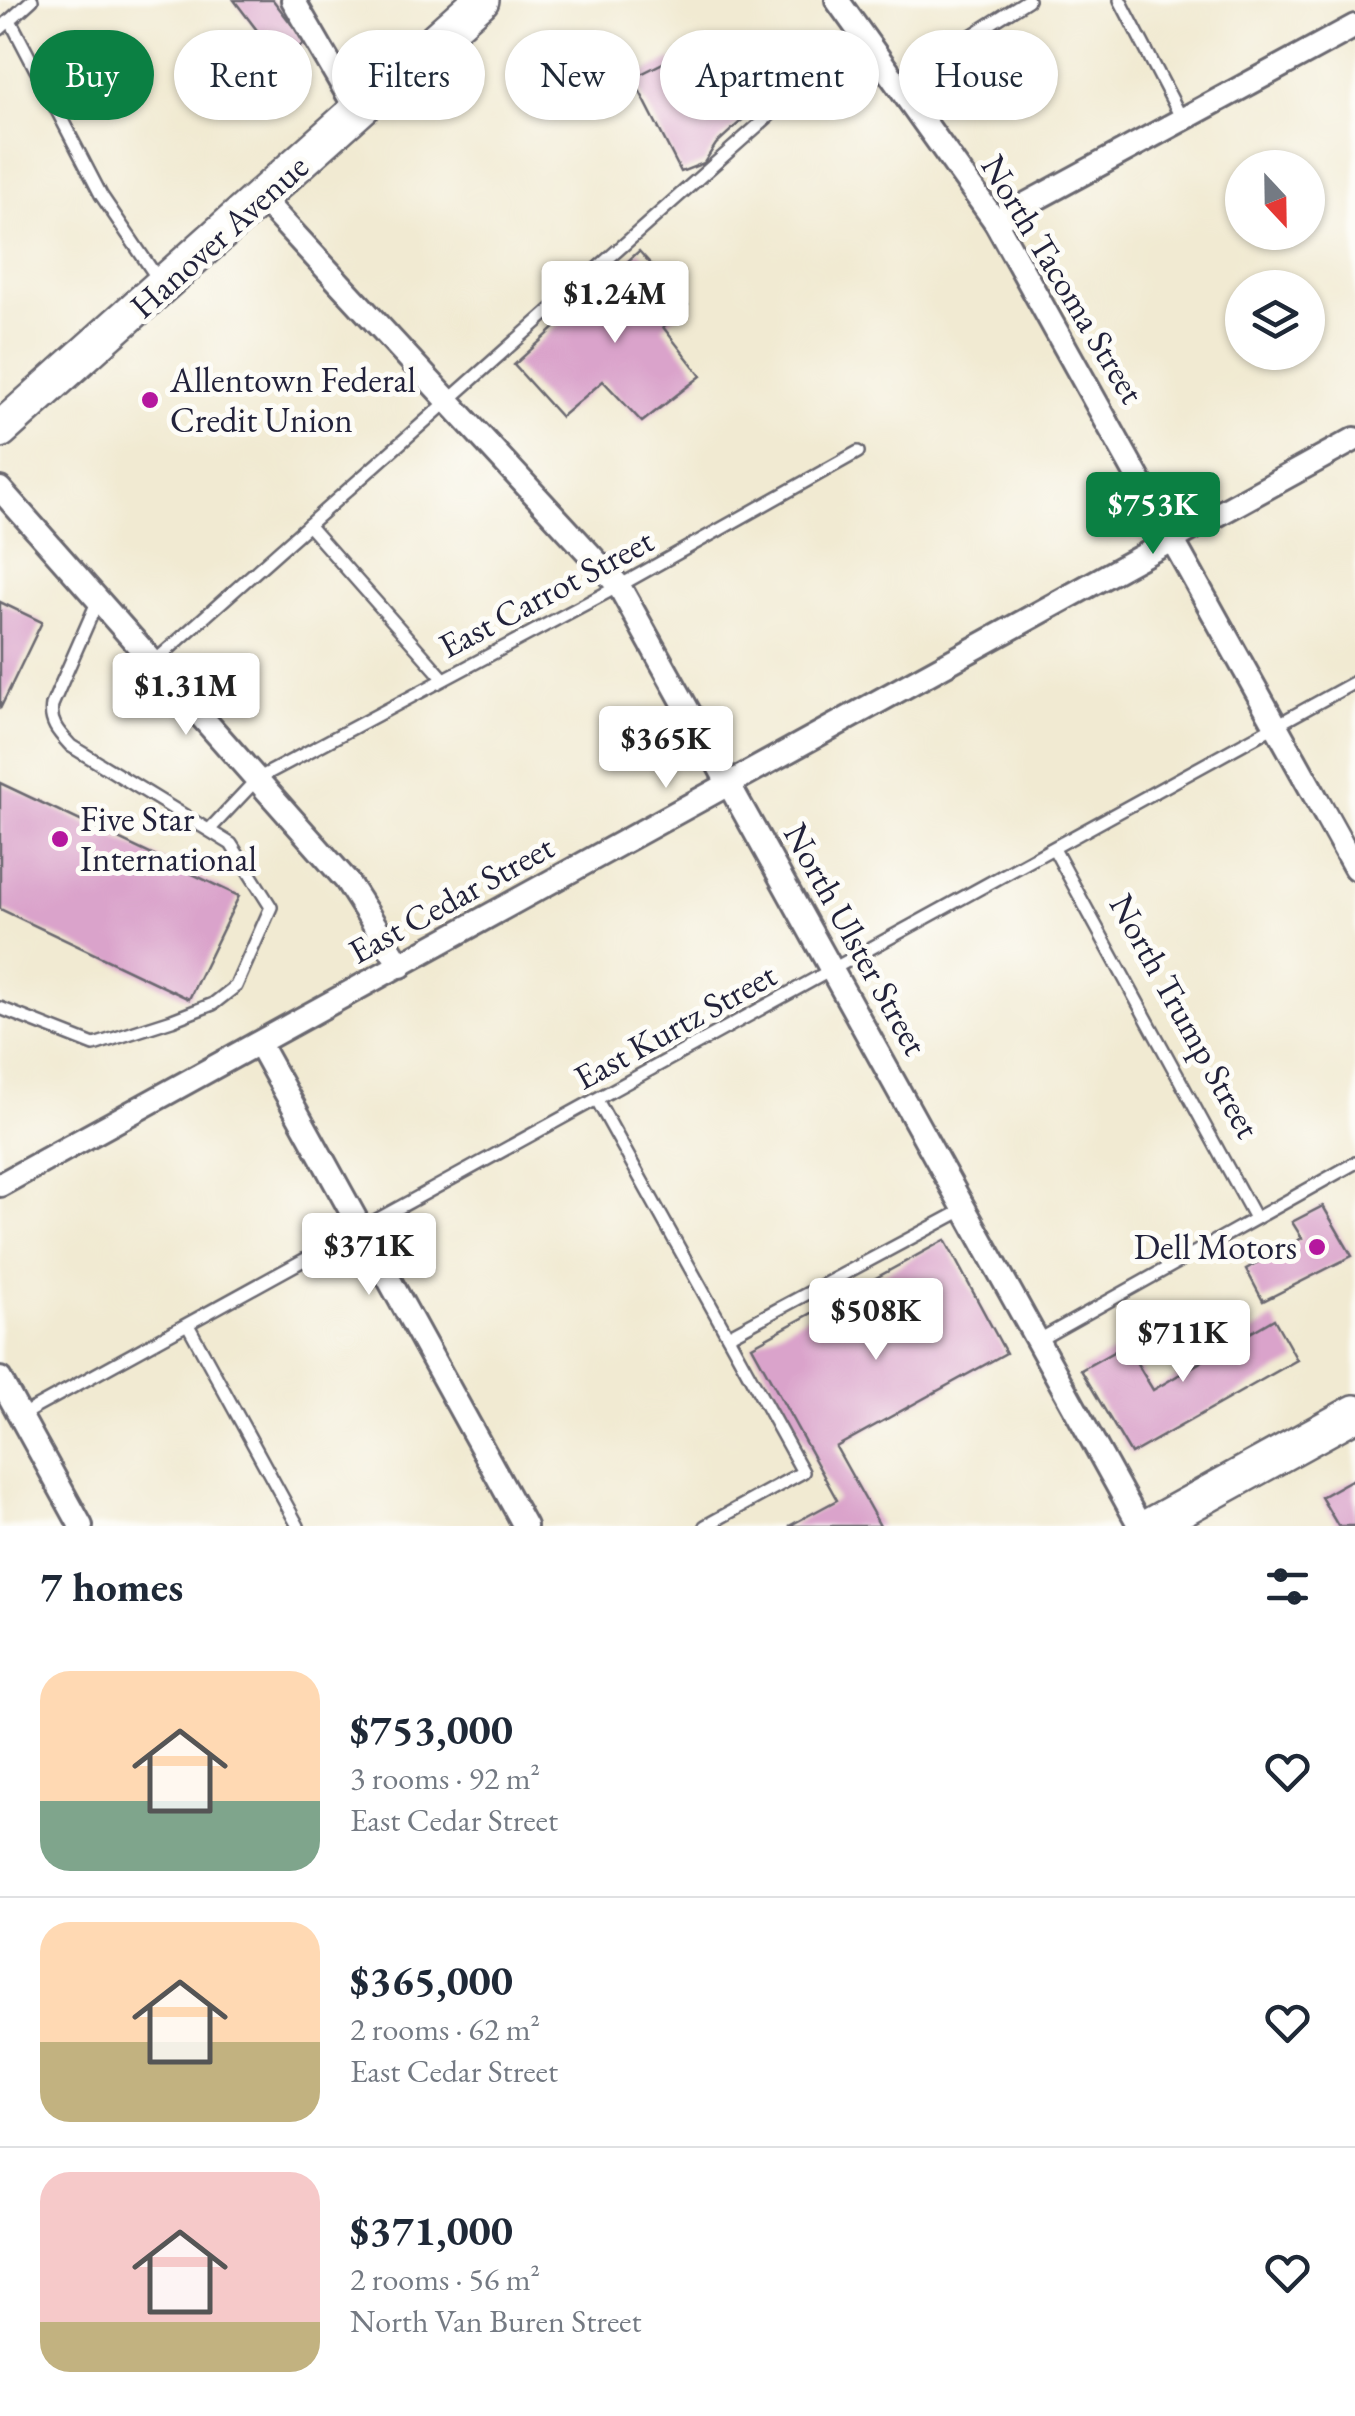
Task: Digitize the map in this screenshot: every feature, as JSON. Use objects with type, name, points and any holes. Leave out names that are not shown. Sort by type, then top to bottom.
[{"type":"main road","name":"Hanover Avenue","points":[[448,30],[481,0]]},
{"type":"main road","name":"Hanover Avenue","points":[[0,430],[349,120]]},
{"type":"main road","points":[[1150,1526],[1355,1414]]},
{"type":"street","points":[[293,0],[332,67]]},
{"type":"street","name":"North Tacoma Street","points":[[837,0],[858,30]]},
{"type":"street","points":[[995,221],[1355,26]]},
{"type":"street","name":"North Tacoma Street","points":[[879,60],[995,221],[1355,868]]},
{"type":"street","name":"North Ulster Street","points":[[262,198],[619,586],[1140,1526]]},
{"type":"street","name":"East Cedar Street","points":[[0,1185],[1355,439]]},
{"type":"street","points":[[0,489],[346,880],[401,966]]},
{"type":"street","points":[[259,1044],[525,1526]]},
{"type":"street","points":[[0,1379],[81,1526]]},
{"type":"lane","points":[[32,0],[5,24],[101,196],[162,286]]},
{"type":"lane","points":[[896,84],[1028,0]]},
{"type":"lane","points":[[1120,0],[1182,118]]},
{"type":"lane","points":[[154,662],[764,120]]},
{"type":"lane","name":"East Carrot Street","points":[[209,830],[257,780],[619,586],[858,452]]},
{"type":"lane","points":[[308,525],[444,679]]},
{"type":"lane","points":[[0,1008],[94,1045],[213,1004],[236,986],[271,906],[231,844],[71,746],[58,732],[50,716],[98,600]]},
{"type":"lane","name":"East Kurtz Street","points":[[20,1416],[1355,682]]},
{"type":"lane","name":"North Trump Street","points":[[1054,848],[1255,1218]]},
{"type":"lane","points":[[597,1100],[803,1472],[706,1526]]},
{"type":"lane","points":[[1037,1341],[1355,1162]]},
{"type":"lane","points":[[728,1336],[965,1209]]},
{"type":"lane","points":[[188,1324],[298,1526]]},
{"type":"building","points":[[234,0],[273,0],[296,30],[257,30]]},
{"type":"building","points":[[660,64],[660,120],[742,120],[716,144],[704,163],[681,172],[640,92],[640,74]]},
{"type":"building","points":[[639,251],[688,305],[663,327],[701,376],[642,422],[603,381],[561,417],[514,365]]},
{"type":"building","points":[[0,602],[42,622],[0,709]]},
{"type":"building","name":"Five Star International","points":[[0,783],[239,896],[189,999],[0,909]]},
{"type":"building","name":"Dell Motors","points":[[1323,1206],[1352,1256],[1263,1301],[1246,1269],[1302,1238],[1292,1222]]},
{"type":"building","points":[[945,1240],[1006,1353],[836,1447],[880,1526],[789,1526],[837,1500],[752,1346]]},
{"type":"building","points":[[1274,1319],[1297,1360],[1131,1454],[1081,1370],[1126,1345],[1153,1390]]},
{"type":"building","points":[[1355,1478],[1355,1526],[1338,1526],[1321,1497]]},
{"type":"place","name":"Allentown Federal Credit Union","points":[[150,400]]},
{"type":"place","name":"Five Star International","points":[[60,839]]},
{"type":"place","name":"Dell Motors","points":[[1317,1247]]}]
